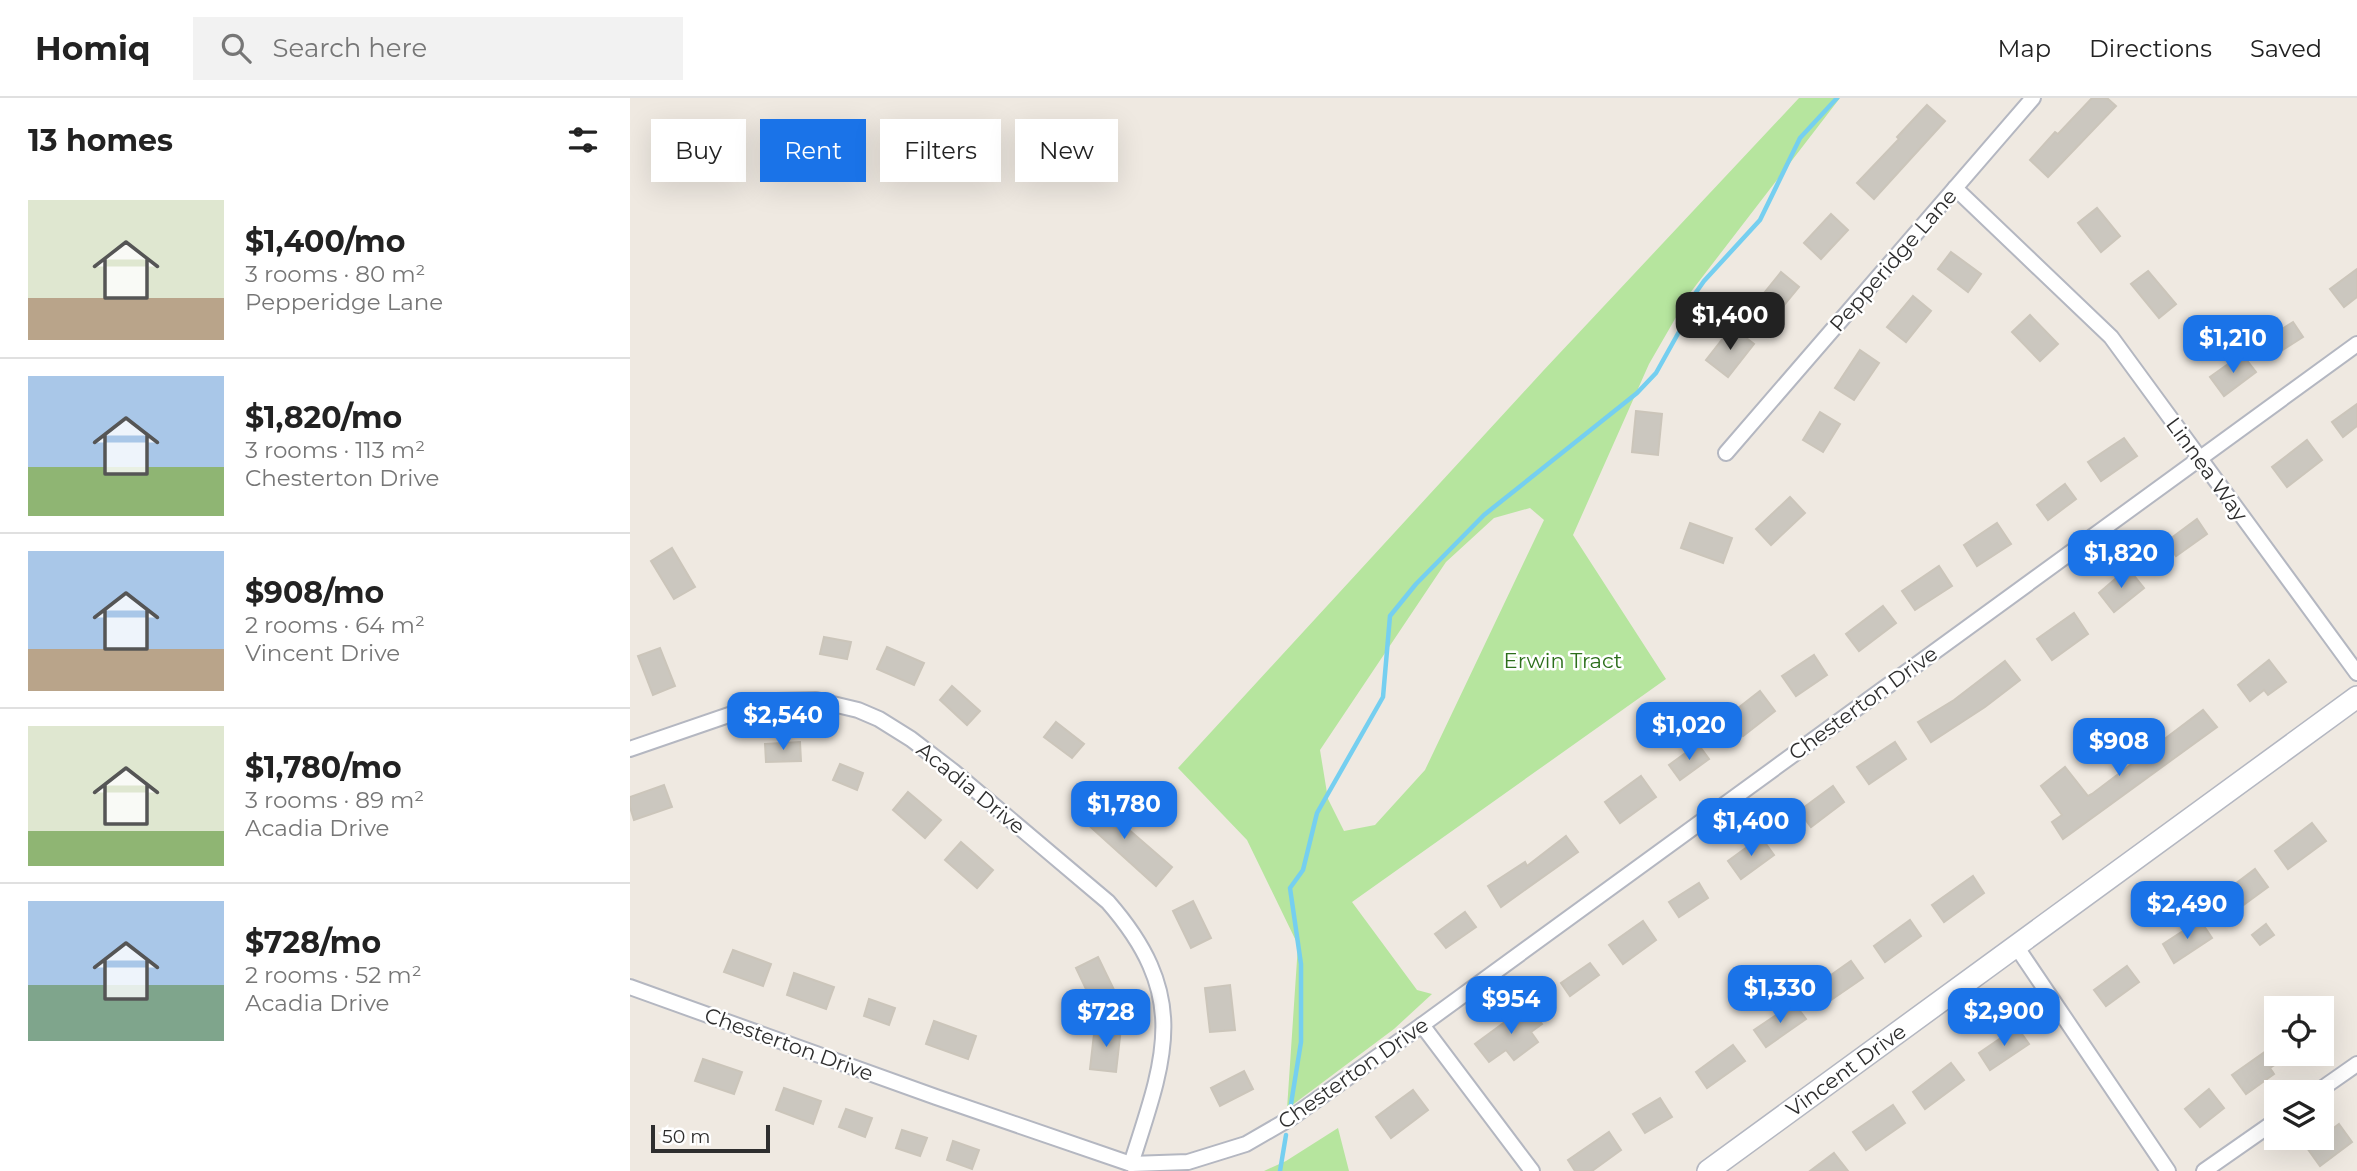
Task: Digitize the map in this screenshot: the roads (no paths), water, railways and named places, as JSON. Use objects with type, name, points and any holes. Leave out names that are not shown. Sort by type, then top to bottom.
[{"type":"street","name":"Pepperidge Lane","points":[[1726,453],[2033,98]]},
{"type":"street","name":"Linnea Way","points":[[1955,188],[2111,337],[2357,673]]},
{"type":"street","name":"Chesterton Drive","points":[[630,987],[1131,1164],[1188,1162],[1246,1144],[1291,1118],[1422,1025],[2357,344]]},
{"type":"street","name":"Vincent Drive","points":[[1708,1171],[2357,697]]},
{"type":"street","name":"Acadia Drive","points":[[630,750],[758,705],[795,699],[816,700],[879,719],[911,739],[954,772],[1108,902],[1124,921],[1146,958],[1160,995],[1164,1045],[1156,1087],[1131,1164]]},
{"type":"street","points":[[2016,946],[2168,1171]]},
{"type":"street","points":[[1422,1025],[1532,1171]]},
{"type":"street","points":[[2334,1080],[2357,1064]]},
{"type":"street","points":[[2204,1171],[2264,1129]]},
{"type":"waterway","points":[[1291,1104],[1301,1042],[1301,964],[1290,888],[1303,870],[1317,813],[1383,697],[1390,616],[1416,584],[1484,515],[1637,393],[1656,373],[1680,330],[1687,305],[1704,281],[1760,220],[1800,138],[1837,98]]},
{"type":"waterway","points":[[1280,1171],[1286,1135]]},
{"type":"park label","name":"Erwin Tract","points":[[1563,660]]}]
